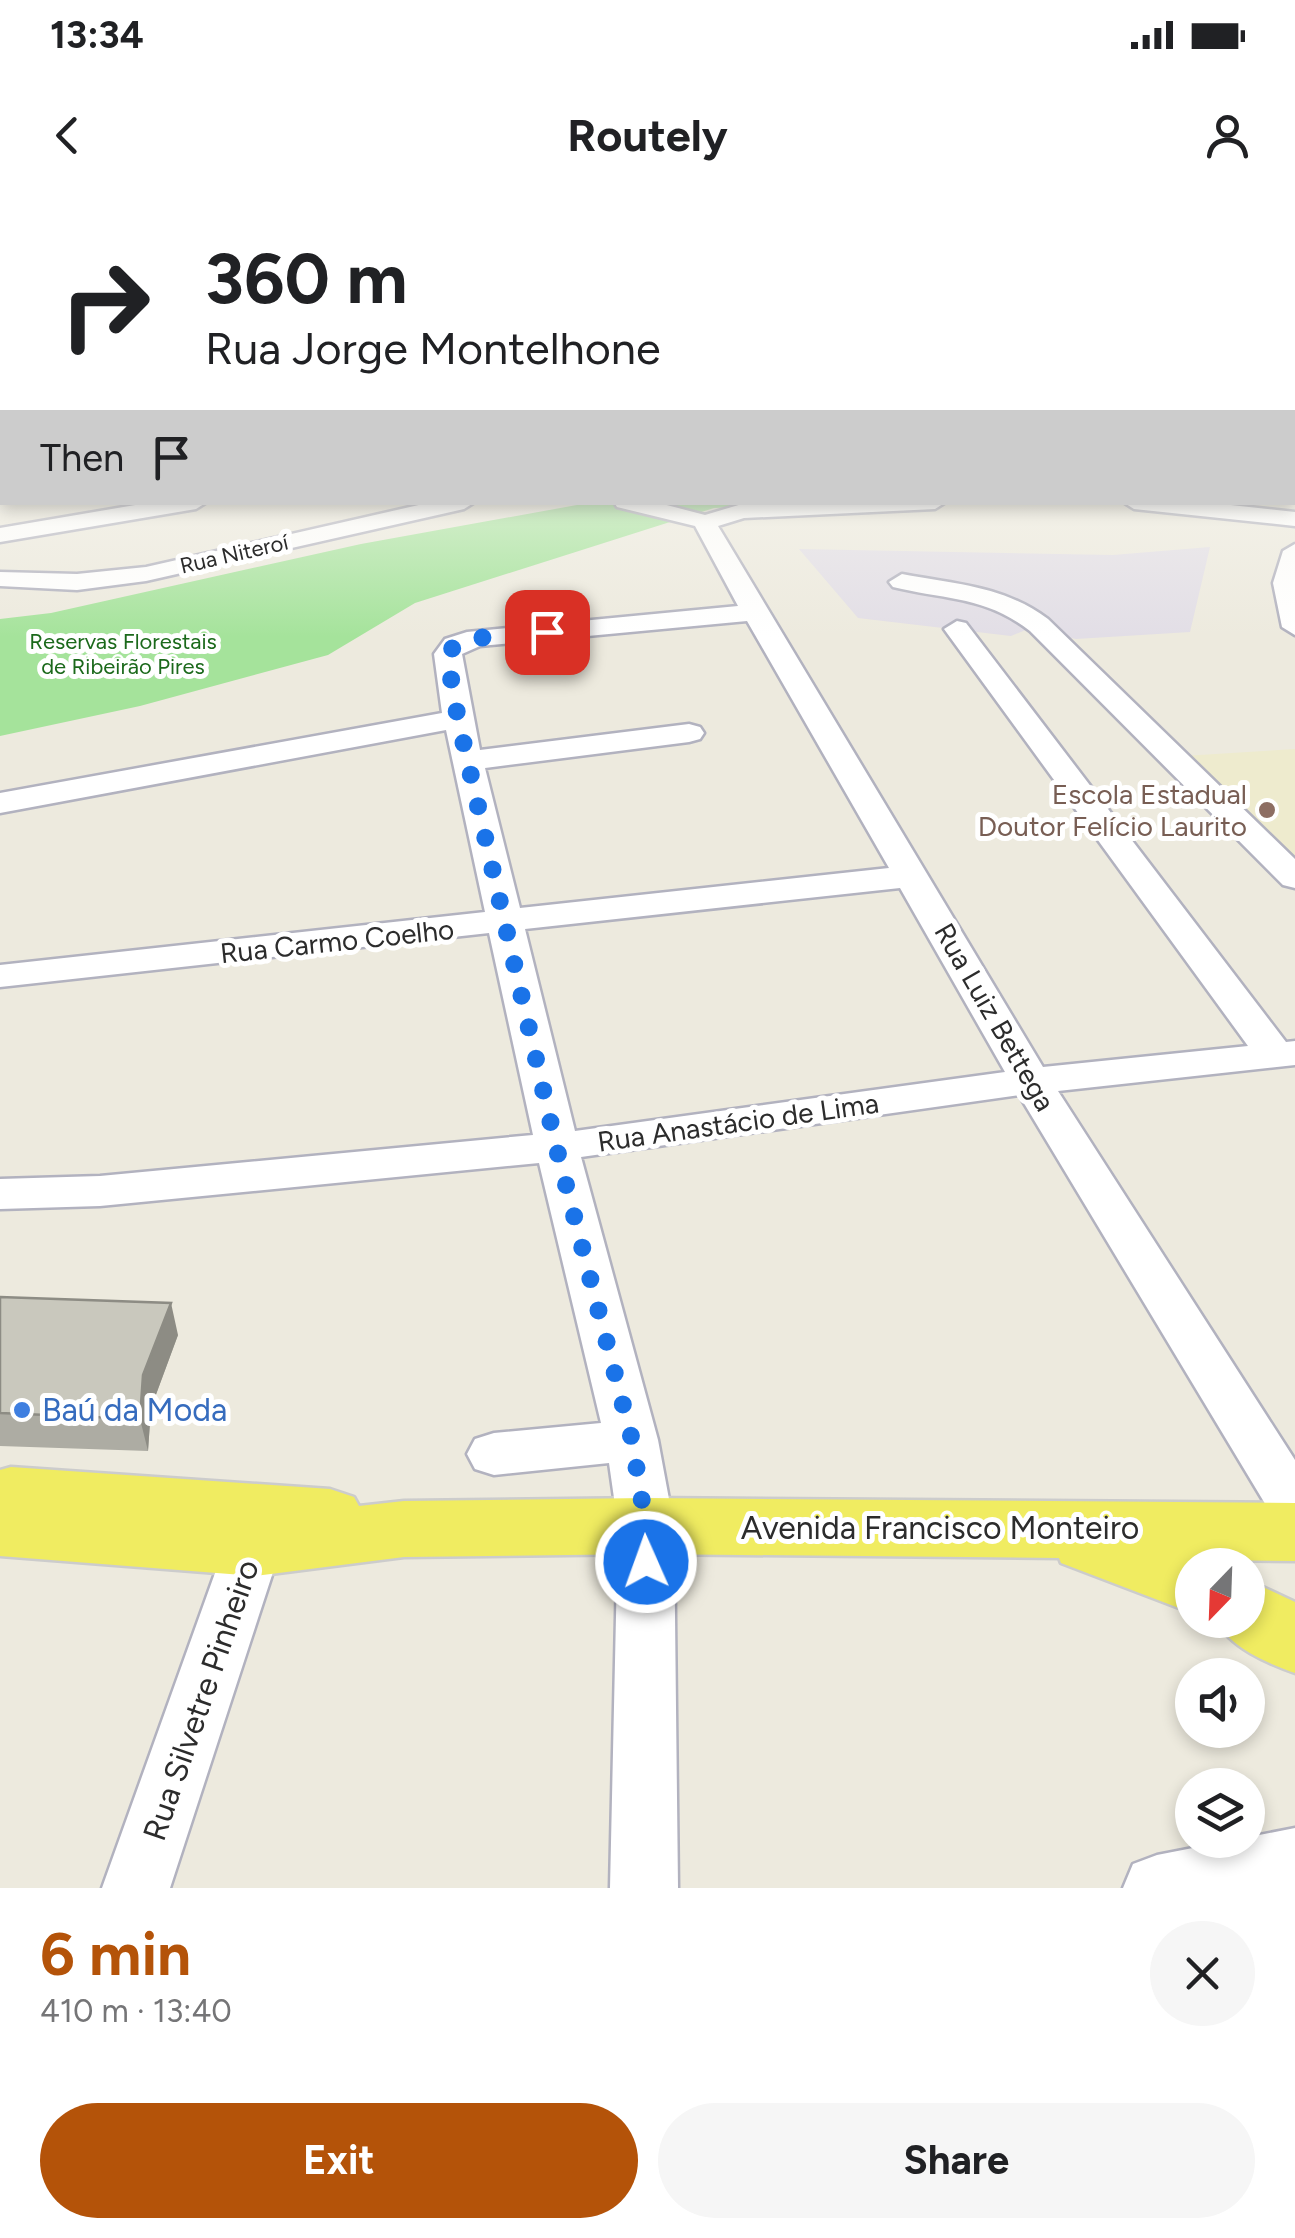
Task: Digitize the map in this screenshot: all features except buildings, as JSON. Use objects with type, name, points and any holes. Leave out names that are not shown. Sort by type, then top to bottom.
[{"type":"main road","name":"Avenida Francisco Monteiro","points":[[0,1493],[260,1530]]},
{"type":"main road","name":"Avenida Francisco Monteiro","points":[[0,1528],[404,1530],[646,1526],[1295,1532]]},
{"type":"main road","points":[[1044,1528],[1175,1577]]},
{"type":"main road","points":[[1265,1622],[1295,1641]]},
{"type":"street","points":[[0,535],[178,505]]},
{"type":"street","points":[[343,505],[370,522]]},
{"type":"street","name":"Rua Niteroí","points":[[0,579],[77,582],[129,577],[450,505]]},
{"type":"street","points":[[637,505],[706,522],[742,511],[871,505]]},
{"type":"street","points":[[1162,505],[1295,519]]},
{"type":"street","name":"Rua Luiz Bettega","points":[[706,522],[708,532],[1031,1081],[1295,1506]]},
{"type":"street","points":[[1295,551],[1286,583],[1295,628]]},
{"type":"street","points":[[902,582],[1014,606],[1295,878]]},
{"type":"street","points":[[644,1888],[646,1526],[632,1440],[556,1146],[448,661],[455,645],[477,638],[758,612]]},
{"type":"street","points":[[956,629],[1285,1054]]},
{"type":"street","points":[[0,803],[50,793],[268,774],[303,763],[321,743],[458,719]]},
{"type":"street","points":[[469,761],[689,733]]},
{"type":"street","name":"Rua Carmo Coelho","points":[[0,976],[913,876]]},
{"type":"street","name":"Rua Anastácio de Lima","points":[[0,1194],[100,1191],[556,1146],[1031,1081],[1285,1054]]},
{"type":"street","points":[[494,1454],[632,1440]]},
{"type":"street","name":"Rua Silvetre Pinheiro","points":[[136,1888],[260,1530]]},
{"type":"street","points":[[1157,1888],[1295,1860]]},
{"type":"shaded area","points":[[1210,547],[1190,632],[1076,639],[1028,629],[1011,636],[858,618],[799,549],[1113,555]]},
{"type":"shaded area","name":"Escola Estadual Doutor Felício Laurito","points":[[1295,749],[1295,864],[1183,756]]},
{"type":"green space","name":"Reservas Florestais de Ribeirão Pires","points":[[577,505],[789,505],[714,508],[415,603],[328,655],[140,706],[0,736],[0,619],[51,613],[361,544]]},
{"type":"place","name":"Escola Estadual Doutor Felício Laurito","points":[[1267,810]]},
{"type":"place","name":"Baú da Moda","points":[[22,1410]]},
{"type":"route","points":[[547,632],[464,641],[451,649],[448,661],[556,1146],[632,1440],[646,1526],[646,1562]]}]
